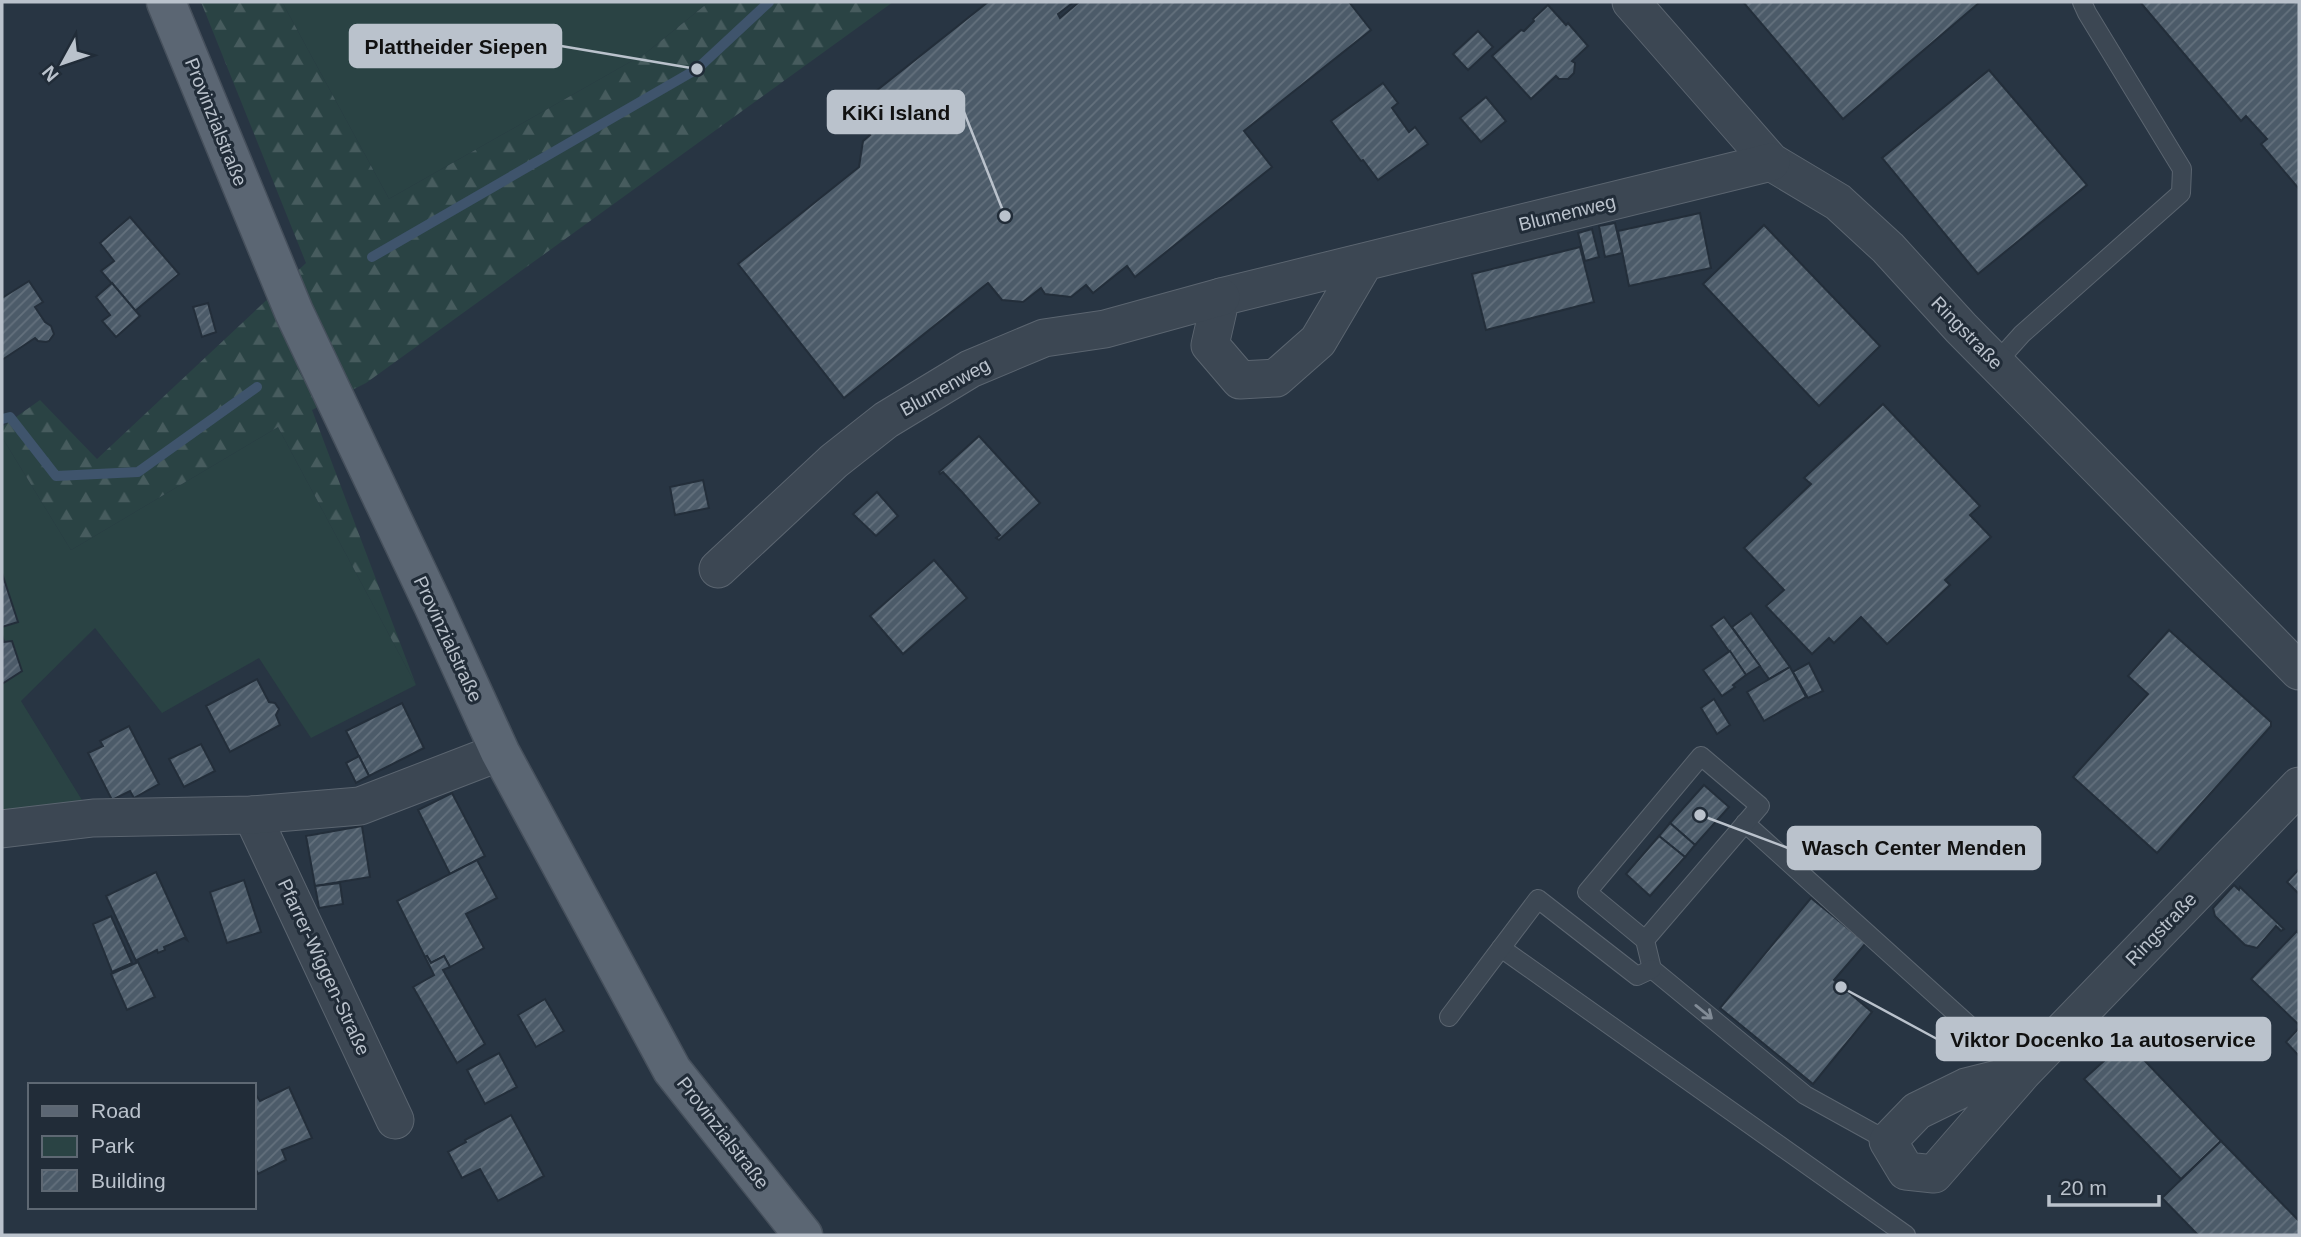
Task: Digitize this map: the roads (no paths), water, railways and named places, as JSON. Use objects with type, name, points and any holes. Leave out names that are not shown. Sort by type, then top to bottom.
[{"type":"main road","name":"Provinzialstraße","points":[[166,2],[294,312],[500,752],[672,1070],[803,1235]]},
{"type":"street","name":"Ringstraße","points":[[1631,2],[1771,162],[1838,202],[1888,248],[1996,363],[2299,671]]},
{"type":"street","name":"Blumenweg","points":[[718,569],[834,461],[886,420],[971,369],[1044,338],[1105,329],[1771,162]]},
{"type":"street","points":[[1221,298],[1210,345],[1240,380],[1276,378],[1318,341],[1364,263]]},
{"type":"street","points":[[2,830],[93,818],[252,815],[360,806],[500,752]]},
{"type":"street","name":"Ringstraße","points":[[1888,1141],[1906,1171],[1934,1174],[2022,1073],[2299,786]]},
{"type":"street","name":"Pfarrer-Wiggen-Straße","points":[[252,815],[395,1120]]},
{"type":"street","points":[[1888,1141],[1917,1111],[1966,1087],[2022,1073]]},
{"type":"lane","points":[[1996,363],[2022,334],[2181,193],[2182,169],[2082,2]]},
{"type":"lane","points":[[1645,940],[1760,806],[1701,756],[1587,892],[1645,940],[1652,969],[1805,1095],[1888,1141]]},
{"type":"lane","points":[[1745,823],[2022,1073]]},
{"type":"lane","points":[[1449,1017],[1538,899],[1637,975],[1652,969]]},
{"type":"lane","points":[[1502,948],[1906,1235]]},
{"type":"waterway","points":[[372,257],[697,69],[769,2]]},
{"type":"waterway","points":[[2,419],[10,417],[56,476],[138,472],[257,387]]},
{"type":"place","name":"Plattheider Siepen","points":[[697,69]]},
{"type":"place","name":"KiKi Island","points":[[1005,216]]},
{"type":"place","name":"Wasch Center Menden","points":[[1700,815]]},
{"type":"place","name":"Viktor Docenko 1a autoservice","points":[[1841,987]]}]
